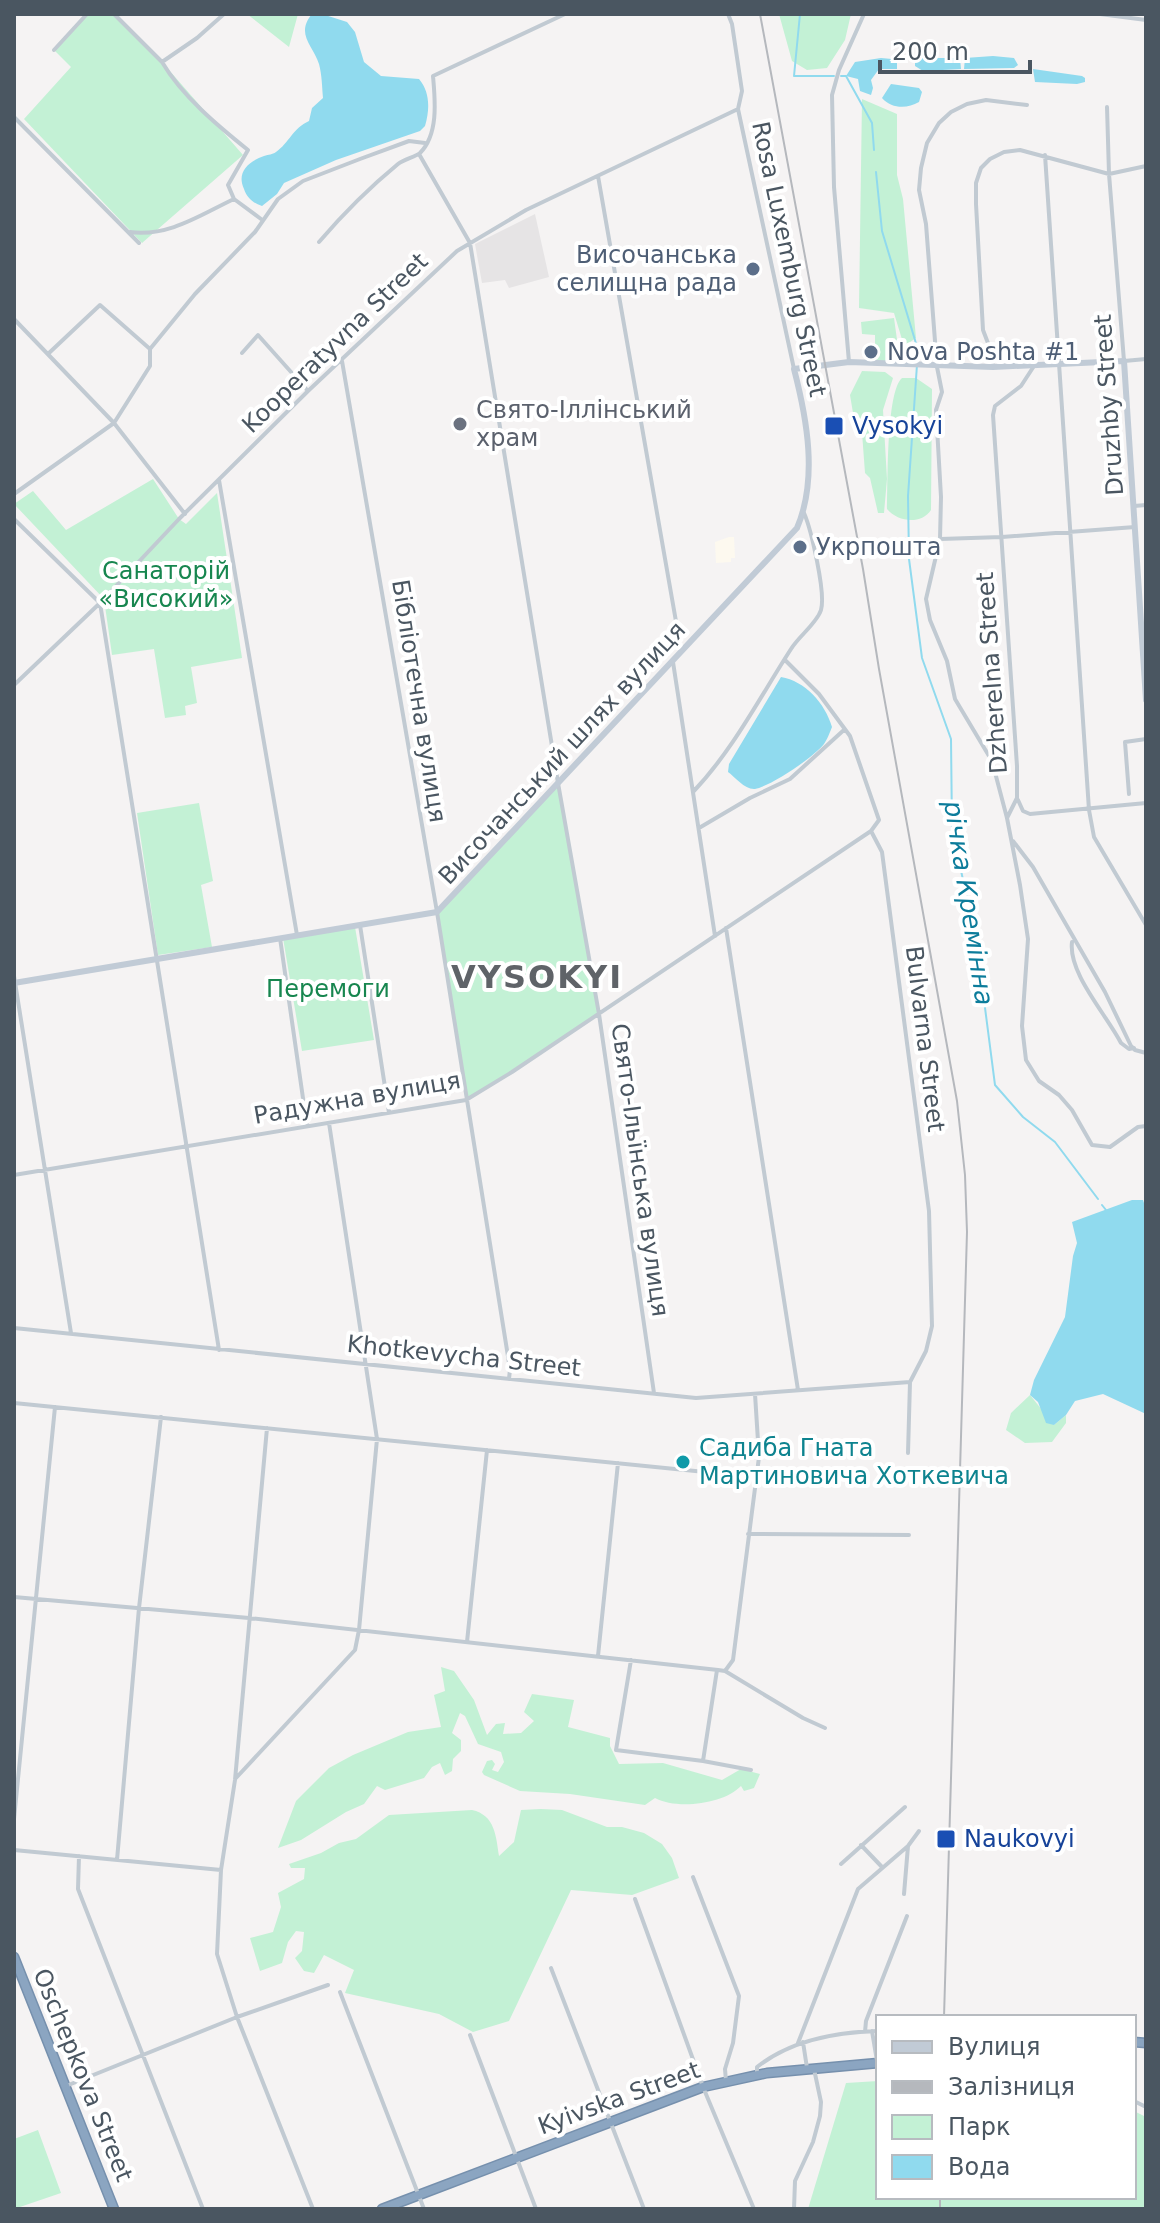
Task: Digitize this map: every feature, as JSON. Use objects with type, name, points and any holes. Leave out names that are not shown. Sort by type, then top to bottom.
[{"type":"highway","name":"Oschepkova Street","points":[[14,1957],[114,2209]]},
{"type":"highway","name":"Kyivska Street","points":[[382,2209],[703,2087],[810,2067],[876,2063]]},
{"type":"street","points":[[54,50],[87,14]]},
{"type":"street","points":[[114,14],[216,122],[248,150],[228,185],[234,199],[262,219]]},
{"type":"street","points":[[162,62],[197,38],[224,14]]},
{"type":"street","points":[[319,242],[344,213],[397,165],[419,154],[433,125],[436,107],[433,76],[565,14]]},
{"type":"street","name":"Rosa Luxemburg Street","points":[[728,14],[742,91],[738,109],[807,439],[809,480],[804,513]]},
{"type":"street","points":[[849,362],[834,187],[832,114],[836,76],[864,14]]},
{"type":"street","points":[[1100,14],[1135,16],[1146,20]]},
{"type":"street","points":[[1027,105],[986,100],[951,112],[939,123],[927,143],[921,168],[919,190],[926,224],[937,367],[942,392],[936,410],[940,539],[926,599],[930,620],[947,661],[955,699],[992,761],[999,798],[1007,818],[1028,939],[1022,1026],[1026,1060],[1039,1081],[1059,1095],[1072,1110],[1092,1145],[1104,1148],[1138,1127],[1146,1126]]},
{"type":"street","name":"Druzhby Street","points":[[1107,107],[1109,174],[1146,700]]},
{"type":"street","name":"Kooperatyvna Street","points":[[14,685],[100,603],[308,391],[457,251],[526,210],[738,109]]},
{"type":"street","points":[[14,117],[139,243]]},
{"type":"street","points":[[14,494],[114,423],[150,366],[150,349],[195,294],[255,232],[278,199],[303,181],[397,145],[409,141],[425,143]]},
{"type":"street","points":[[993,367],[983,330],[976,183],[981,168],[1004,152],[1020,150],[1109,174],[1146,166]]},
{"type":"street","points":[[419,154],[470,243]]},
{"type":"street","points":[[1045,155],[1089,810],[1094,837],[1146,925]]},
{"type":"street","points":[[598,176],[681,654]]},
{"type":"street","points":[[128,231],[145,234],[160,232],[193,220],[234,199]]},
{"type":"street","name":"Свято-Ільїнська вулиця","points":[[470,243],[599,1014],[654,1393]]},
{"type":"street","points":[[49,353],[100,305],[150,349]]},
{"type":"street","points":[[14,319],[114,423],[185,514]]},
{"type":"street","points":[[242,353],[258,335],[308,391]]},
{"type":"street","points":[[794,369],[849,362],[993,367],[1146,359]]},
{"type":"street","name":"Бібліотечна вулиця","points":[[342,361],[437,912],[510,1369],[509,1379]]},
{"type":"street","name":"Dzherelna Street","points":[[1007,818],[1017,798],[1017,766],[993,415],[995,406],[1021,386],[1034,366]]},
{"type":"street","points":[[219,480],[297,935]]},
{"type":"street","points":[[1134,506],[1146,505]]},
{"type":"street","points":[[693,792],[721,759],[791,648],[819,614],[822,597],[810,527],[804,513]]},
{"type":"street","name":"Височанський шлях вулиця","points":[[14,983],[437,912],[786,542],[804,513]]},
{"type":"street","points":[[14,519],[100,603],[219,1350]]},
{"type":"street","points":[[940,539],[1135,527]]},
{"type":"street","points":[[1137,538],[1146,539]]},
{"type":"street","name":"Bulvarna Street","points":[[785,660],[819,694],[850,736],[879,820],[871,831],[882,852],[929,1211],[932,1326],[926,1351],[910,1382],[908,1453]]},
{"type":"street","points":[[673,662],[715,936]]},
{"type":"street","points":[[699,828],[790,779],[845,729]]},
{"type":"street","points":[[1129,794],[1125,742],[1146,739]]},
{"type":"street","points":[[1017,798],[1026,813],[1146,803]]},
{"type":"street","name":"Радужна вулиця","points":[[14,1175],[466,1100],[871,831]]},
{"type":"street","points":[[1010,838],[1033,867],[1134,1048]]},
{"type":"street","points":[[360,925],[389,1113]]},
{"type":"street","points":[[726,928],[798,1390]]},
{"type":"street","points":[[280,938],[307,1126]]},
{"type":"street","points":[[1073,939],[1072,955],[1078,972],[1121,1043],[1129,1049],[1146,1053]]},
{"type":"street","points":[[14,976],[71,1334]]},
{"type":"street","points":[[235,1780],[355,1650],[359,1630],[377,1439],[329,1123]]},
{"type":"street","name":"Khotkevycha Street","points":[[14,1328],[696,1398],[910,1382]]},
{"type":"street","points":[[725,1671],[733,1660],[759,1457],[755,1393]]},
{"type":"street","points":[[14,1403],[755,1477]]},
{"type":"street","points":[[14,1819],[55,1407]]},
{"type":"street","points":[[117,1860],[139,1608],[161,1417]]},
{"type":"street","points":[[267,1428],[235,1780],[221,1870],[217,1954],[237,2017],[313,2209]]},
{"type":"street","points":[[467,1642],[487,1450]]},
{"type":"street","points":[[598,1657],[618,1463]]},
{"type":"street","points":[[748,1534],[909,1535]]},
{"type":"street","points":[[14,1597],[249,1618],[725,1671],[825,1728]]},
{"type":"street","points":[[631,1660],[616,1750],[751,1770]]},
{"type":"street","points":[[703,1761],[718,1670]]},
{"type":"street","points":[[841,1864],[905,1807]]},
{"type":"street","points":[[794,2209],[795,2181],[813,2142],[821,2102],[801,2043],[858,1889],[908,1846],[919,1831]]},
{"type":"street","points":[[861,1845],[882,1868]]},
{"type":"street","points":[[904,1894],[908,1846]]},
{"type":"street","points":[[14,1850],[221,1870]]},
{"type":"street","points":[[79,1856],[78,1889],[203,2209]]},
{"type":"street","points":[[693,1877],[739,1996],[733,2043],[725,2069],[726,2081]]},
{"type":"street","points":[[635,1899],[703,2087],[754,2209]]},
{"type":"street","points":[[865,2032],[866,2021],[907,1916]]},
{"type":"street","points":[[551,1968],[644,2209]]},
{"type":"street","points":[[66,2086],[237,2017],[328,1985]]},
{"type":"street","points":[[340,1992],[424,2209]]},
{"type":"street","points":[[757,2075],[757,2067],[773,2054],[801,2043],[875,2031]]},
{"type":"street","points":[[470,2035],[536,2209]]},
{"type":"shaded area","points":[[535,214],[549,277],[509,288],[505,280],[482,283],[475,244]]},
{"type":"shaded area","points":[[734,537],[735,558],[731,558],[731,562],[716,563],[715,542]]},
{"type":"green space","points":[[87,14],[114,14],[162,62],[243,155],[142,243],[24,119],[71,67],[54,50]]},
{"type":"green space","points":[[247,14],[298,14],[289,47]]},
{"type":"green space","points":[[779,14],[851,14],[845,40],[827,68],[807,70],[792,61]]},
{"type":"green space","points":[[862,99],[897,114],[897,175],[903,199],[916,338],[904,346],[894,313],[859,308]]},
{"type":"green space","points":[[894,318],[899,354],[895,364],[875,362],[875,335],[862,334],[861,322]]},
{"type":"green space","points":[[862,371],[885,372],[893,378],[883,410],[887,479],[884,513],[878,513],[870,478],[865,473],[861,419],[853,413],[850,395]]},
{"type":"green space","points":[[902,378],[916,378],[932,389],[931,510],[916,520],[897,517],[887,509],[890,419]]},
{"type":"green space","name":"Санаторій «Високий»","points":[[153,479],[179,519],[186,524],[217,493],[242,658],[191,667],[197,703],[185,706],[186,715],[165,718],[154,649],[112,655],[104,599],[14,504],[33,491],[66,530]]},
{"type":"green space","points":[[558,783],[599,1014],[466,1100],[437,912]]},
{"type":"green space","points":[[199,803],[213,881],[201,885],[212,947],[158,955],[137,813]]},
{"type":"green space","name":"Перемоги","points":[[355,927],[374,1040],[302,1051],[283,938]]},
{"type":"green space","points":[[1030,1395],[1054,1425],[1066,1415],[1066,1423],[1052,1442],[1025,1443],[1006,1430],[1011,1413]]},
{"type":"green space","points":[[441,1667],[454,1671],[474,1700],[487,1735],[496,1724],[505,1723],[503,1734],[521,1733],[534,1721],[524,1712],[532,1694],[574,1700],[568,1727],[610,1738],[610,1746],[619,1764],[663,1763],[722,1780],[741,1769],[760,1774],[754,1788],[744,1791],[741,1786],[712,1801],[687,1804],[655,1798],[645,1805],[570,1794],[520,1791],[484,1775],[482,1772],[487,1761],[492,1760],[495,1764],[492,1770],[498,1772],[504,1762],[501,1752],[478,1744],[465,1716],[460,1713],[452,1733],[461,1740],[461,1751],[453,1759],[452,1771],[445,1775],[440,1763],[432,1767],[424,1778],[385,1790],[377,1786],[364,1804],[301,1840],[278,1848],[296,1801],[329,1768],[408,1732],[441,1727],[434,1695],[445,1691]]},
{"type":"green space","points":[[472,1810],[490,1821],[499,1856],[514,1842],[521,1810],[562,1810],[607,1827],[622,1827],[644,1833],[662,1844],[672,1858],[679,1878],[632,1895],[571,1890],[509,2021],[473,2032],[439,2014],[345,1993],[354,1970],[324,1955],[314,1973],[304,1971],[295,1958],[302,1951],[304,1932],[296,1931],[288,1942],[282,1963],[260,1971],[250,1938],[273,1932],[281,1907],[278,1893],[304,1879],[305,1868],[291,1868],[289,1864],[356,1839],[389,1815]]},
{"type":"green space","points":[[876,2081],[876,2199],[1136,2199],[1136,2112],[1146,2117],[1146,2209],[808,2209],[846,2083]]},
{"type":"green space","points":[[38,2130],[61,2193],[14,2209],[14,2139]]},
{"type":"water","points":[[322,14],[347,22],[355,32],[364,62],[381,76],[419,79],[428,101],[425,126],[420,131],[336,160],[284,183],[277,194],[262,206],[247,195],[242,183],[243,172],[253,161],[280,148],[309,121],[312,108],[323,98],[319,64],[305,34],[311,15]]},
{"type":"water","points":[[881,58],[897,62],[897,69],[879,69],[871,80],[871,95],[860,91],[858,79],[846,76],[855,62]]},
{"type":"water","points":[[915,58],[960,58],[961,69],[923,71],[915,66]]},
{"type":"water","points":[[965,58],[1014,58],[1018,65],[1014,68],[964,69]]},
{"type":"water","points":[[1033,69],[1082,76],[1085,82],[1035,82]]},
{"type":"water","points":[[891,84],[919,88],[922,92],[919,102],[900,107],[886,102],[882,98]]},
{"type":"water","points":[[781,677],[798,683],[813,694],[832,727],[824,744],[811,756],[771,783],[751,789],[728,772],[729,764]]},
{"type":"water","points":[[1132,1200],[1143,1200],[1146,1209],[1146,1414],[1103,1394],[1075,1401],[1066,1415],[1054,1425],[1046,1423],[1038,1402],[1030,1395],[1034,1380],[1065,1317],[1077,1243],[1072,1222]]},
{"type":"waterway","name":"річка Кремінна","points":[[800,14],[794,76],[834,76]]},
{"type":"waterway","name":"річка Кремінна","points":[[841,76],[846,76],[872,123],[874,150]]},
{"type":"waterway","name":"річка Кремінна","points":[[876,172],[882,231],[918,350],[908,496],[909,559],[922,658],[951,739],[952,828],[977,946],[995,1085],[1023,1117],[1055,1142],[1098,1199]]},
{"type":"waterway","name":"річка Кремінна","points":[[1102,1205],[1106,1210]]},
{"type":"railway","points":[[760,14],[957,1101],[965,1175],[967,1232],[944,2015]]},
{"type":"railway","points":[[940,2199],[940,2209]]},
{"type":"place","name":"Височанська селищна рада","points":[[753,269]]},
{"type":"place","name":"Nova Poshta #1","points":[[871,352]]},
{"type":"place","name":"Свято-Іллінський храм","points":[[460,424]]},
{"type":"place","name":"Vysokyi","points":[[834,426]]},
{"type":"place","name":"Укрпошта","points":[[800,547]]},
{"type":"place","name":"Садиба Гната Мартиновича Хоткевича","points":[[683,1462]]},
{"type":"place","name":"Naukovyi","points":[[946,1839]]},
{"type":"district","name":"VYSOKYI","points":[[537,977]]}]
